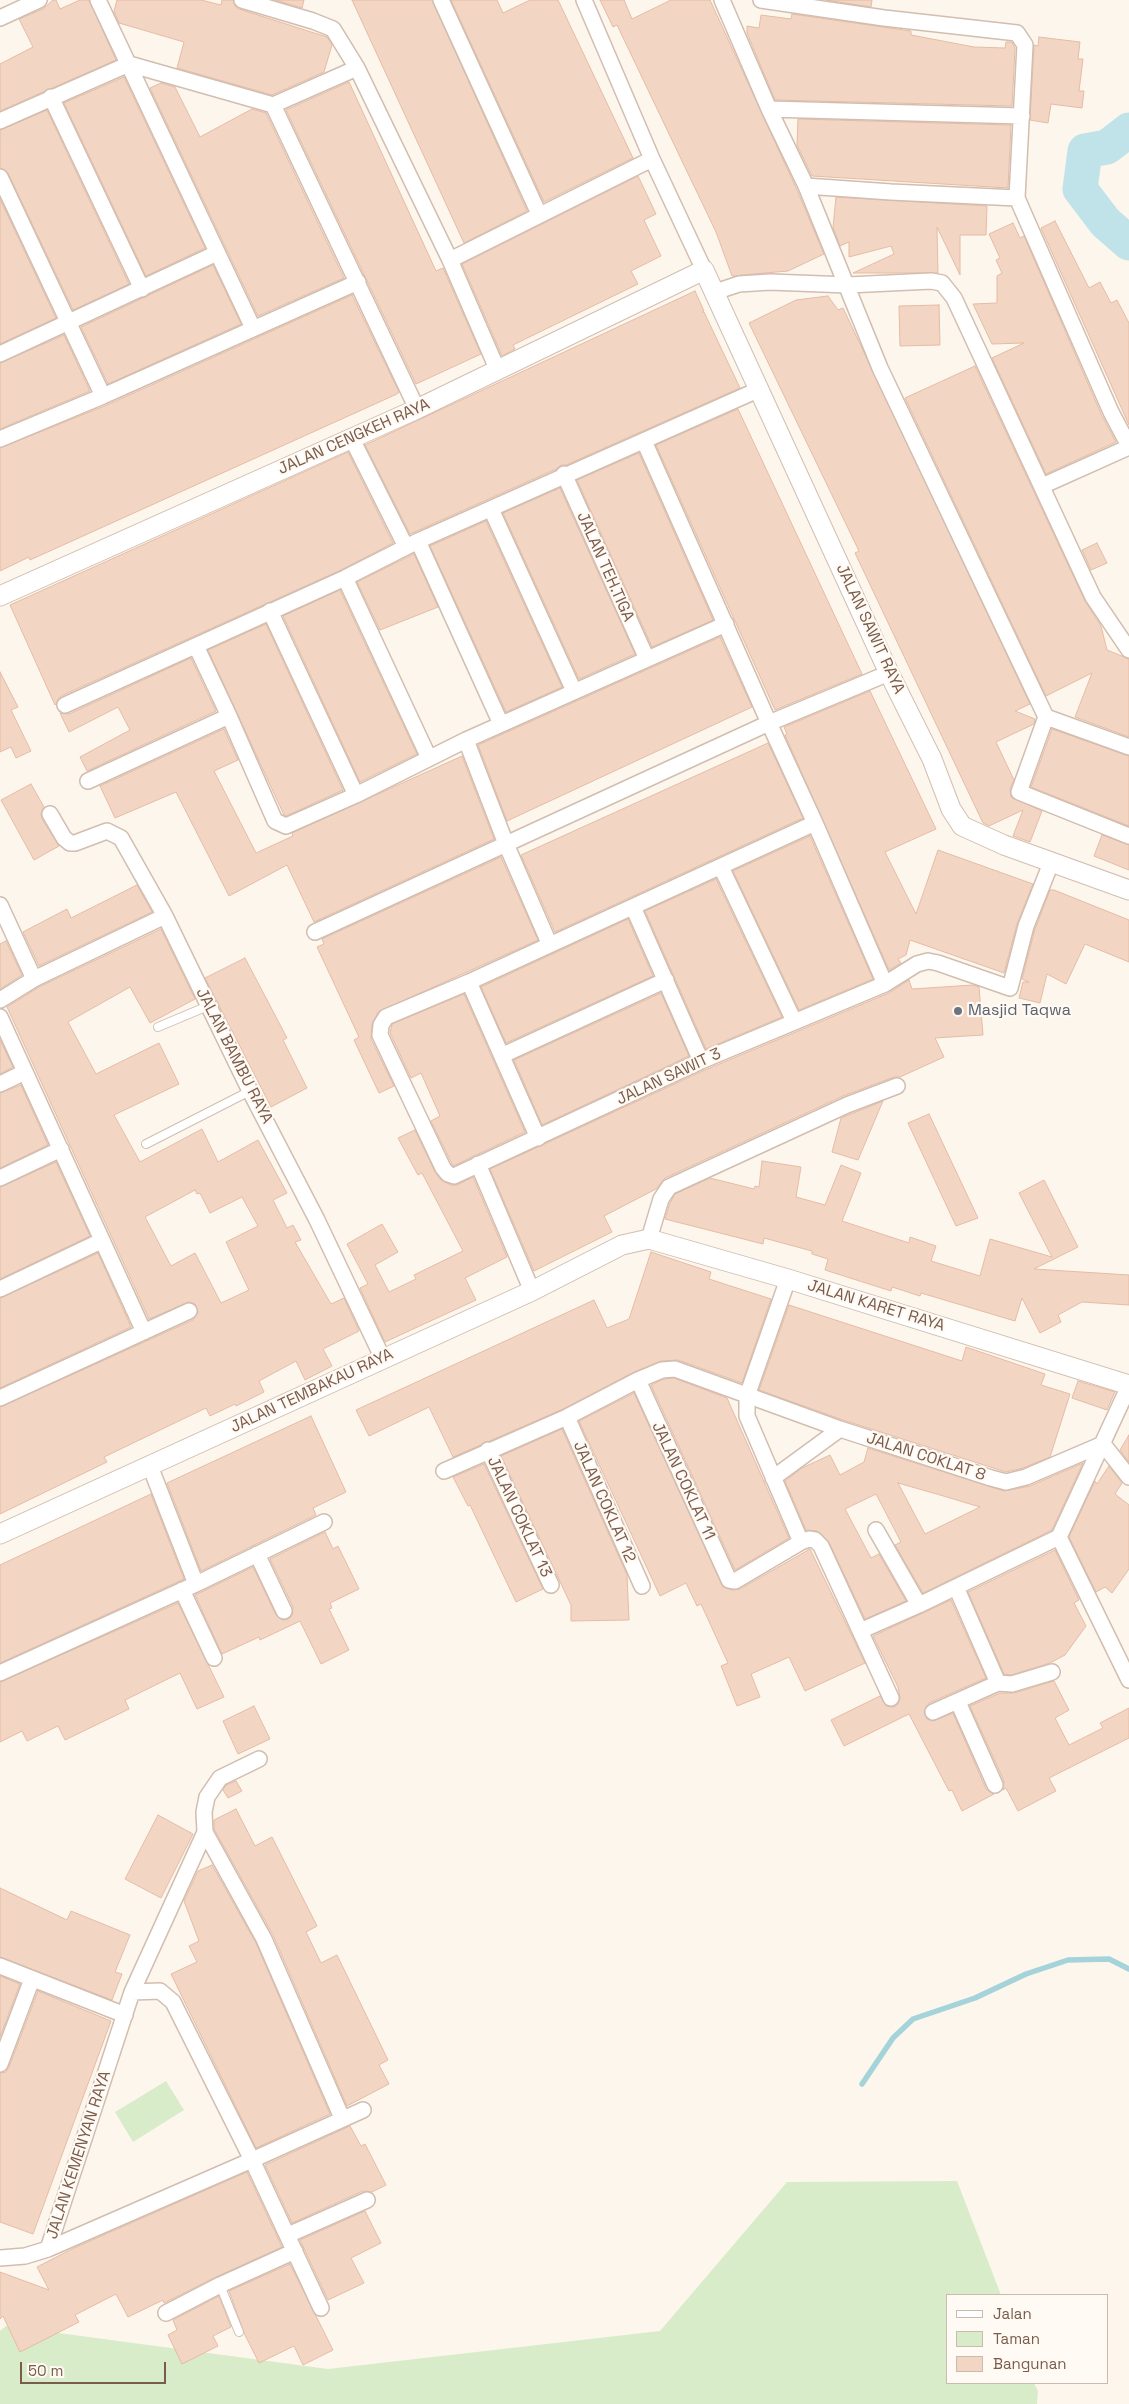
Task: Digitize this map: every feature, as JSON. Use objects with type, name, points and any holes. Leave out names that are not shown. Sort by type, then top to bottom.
[{"type":"street","points":[[0,18],[39,0]]},
{"type":"street","points":[[98,0],[254,328]]},
{"type":"street","points":[[242,0],[312,20],[333,29],[357,68],[450,260],[498,370]]},
{"type":"street","points":[[441,0],[539,214]]},
{"type":"street","points":[[584,0],[652,159],[704,270]]},
{"type":"street","points":[[722,0],[769,109],[806,186],[880,368],[1046,717],[1129,748]]},
{"type":"street","points":[[761,0],[884,18],[1017,33],[1025,45],[1017,198],[1111,412],[1129,446],[1042,486]]},
{"type":"street","points":[[0,121],[50,97],[129,64],[273,105],[357,68]]},
{"type":"street","points":[[50,97],[142,289]]},
{"type":"street","points":[[273,105],[417,410]]},
{"type":"street","points":[[769,109],[1022,116]]},
{"type":"street","points":[[450,260],[652,159]]},
{"type":"street","points":[[0,178],[67,324],[103,396]]},
{"type":"street","points":[[806,186],[1017,198]]},
{"type":"street","points":[[0,354],[217,253]]},
{"type":"street","name":"JALAN SAWIT RAYA","points":[[704,270],[889,673],[932,759],[951,809],[962,826],[1004,845],[1129,890]]},
{"type":"street","name":"JALAN CENGKEH RAYA","points":[[0,596],[350,437],[417,410],[704,270]]},
{"type":"street","points":[[714,292],[739,284],[770,282],[848,286],[932,281],[942,283],[954,298],[1093,597],[1129,650]]},
{"type":"street","points":[[0,439],[103,396],[358,282]]},
{"type":"street","points":[[65,705],[345,578],[412,544],[564,474],[644,441],[760,389]]},
{"type":"street","points":[[350,437],[412,544],[501,724]]},
{"type":"street","points":[[644,441],[885,984]]},
{"type":"street","name":"JALAN TEH.TIGA","points":[[564,474],[647,660]]},
{"type":"street","points":[[491,509],[574,691]]},
{"type":"street","points":[[345,578],[429,758]]},
{"type":"street","points":[[270,611],[356,795]]},
{"type":"street","points":[[196,646],[230,716],[277,824],[292,825],[466,740],[726,624]]},
{"type":"street","points":[[315,932],[769,723],[889,673]]},
{"type":"street","points":[[88,782],[230,716]]},
{"type":"street","points":[[1046,717],[1019,792],[1129,836]]},
{"type":"street","points":[[466,740],[506,844],[549,944]]},
{"type":"street","name":"JALAN BAMBU RAYA","points":[[50,814],[64,838],[70,843],[75,844],[107,831],[121,838],[165,916],[250,1091],[317,1220],[383,1359]]},
{"type":"street","points":[[538,1138],[503,1055],[468,982],[815,823]]},
{"type":"street","name":"JALAN SAWIT 3","points":[[468,982],[386,1017],[381,1025],[380,1035],[442,1168],[448,1174],[454,1176],[701,1061],[885,984],[917,964],[928,961],[1010,988],[1026,926],[1051,863]]},
{"type":"street","points":[[722,867],[794,1021]]},
{"type":"street","points":[[0,904],[34,979]]},
{"type":"street","points":[[634,907],[701,1061]]},
{"type":"street","points":[[0,1000],[34,979],[165,916]]},
{"type":"street","points":[[503,1055],[666,980]]},
{"type":"street","points":[[0,1017],[144,1332]]},
{"type":"street","points":[[0,1084],[25,1072]]},
{"type":"street","points":[[649,1239],[661,1199],[669,1187],[847,1105],[897,1086]]},
{"type":"street","points":[[0,1178],[61,1149]]},
{"type":"street","points":[[478,1164],[532,1291]]},
{"type":"street","name":"JALAN KARET RAYA","points":[[622,1245],[649,1239],[788,1279],[1129,1386]]},
{"type":"street","points":[[0,1288],[101,1241]]},
{"type":"street","name":"JALAN TEMBAKAU RAYA","points":[[0,1534],[532,1291],[622,1245]]},
{"type":"street","points":[[788,1279],[747,1396],[747,1416],[801,1542],[809,1539],[815,1540],[821,1546],[891,1698]]},
{"type":"street","points":[[0,1398],[189,1311]]},
{"type":"street","name":"JALAN COKLAT 8","points":[[444,1471],[488,1450],[567,1417],[638,1380],[662,1370],[675,1369],[840,1429],[1006,1482],[1026,1478],[1103,1444]]},
{"type":"street","name":"JALAN COKLAT 11","points":[[638,1380],[730,1580],[735,1581],[801,1542]]},
{"type":"street","points":[[860,1631],[919,1605],[1059,1537],[1129,1386]]},
{"type":"street","name":"JALAN COKLAT 12","points":[[567,1417],[642,1586]]},
{"type":"street","points":[[773,1478],[840,1429]]},
{"type":"street","points":[[1103,1444],[1129,1477]]},
{"type":"street","name":"JALAN COKLAT 13","points":[[488,1450],[551,1585]]},
{"type":"street","points":[[150,1466],[214,1658]]},
{"type":"street","points":[[0,1672],[189,1587],[324,1522]]},
{"type":"street","points":[[876,1530],[919,1605]]},
{"type":"street","points":[[1059,1537],[1129,1680]]},
{"type":"street","points":[[257,1554],[284,1611]]},
{"type":"street","points":[[956,1587],[998,1683]]},
{"type":"street","points":[[933,1712],[998,1683],[1012,1684],[1052,1672]]},
{"type":"street","points":[[958,1702],[995,1785]]},
{"type":"street","points":[[259,1759],[220,1778],[207,1797],[204,1812],[205,1832],[264,1939],[342,2118]]},
{"type":"street","name":"JALAN KEMENYAN RAYA","points":[[0,2258],[25,2256],[48,2249],[132,1992],[205,1832]]},
{"type":"street","points":[[0,1966],[126,2015]]},
{"type":"street","points":[[0,2064],[32,1979]]},
{"type":"street","points":[[132,1992],[160,1991],[174,2002],[252,2160],[321,2308]]},
{"type":"street","points":[[48,2249],[363,2110]]},
{"type":"street","points":[[288,2235],[367,2200]]},
{"type":"street","points":[[166,2314],[295,2251]]},
{"type":"lane","points":[[158,1027],[208,1006]]},
{"type":"lane","points":[[146,1144],[250,1091]]},
{"type":"lane","points":[[220,2286],[239,2332]]},
{"type":"green space","points":[[166,2081],[184,2110],[133,2142],[115,2112]]},
{"type":"green space","points":[[957,2181],[1001,2294],[946,2294],[946,2384],[1034,2384],[1038,2391],[1037,2404],[0,2404],[0,2331],[6,2326],[328,2369],[660,2331],[787,2182]]},
{"type":"building","points":[[53,0],[56,0],[60,9],[80,0],[89,0],[116,60],[0,111],[0,64],[33,47],[19,19],[43,9]]},
{"type":"building","points":[[117,0],[201,0],[221,5],[222,0],[233,0],[235,6],[239,9],[327,37],[332,45],[324,72],[272,95],[177,68],[184,42],[119,23],[114,11]]},
{"type":"building","points":[[275,0],[304,0],[302,8]]},
{"type":"building","points":[[352,0],[432,0],[527,211],[464,243]]},
{"type":"building","points":[[451,0],[497,0],[503,13],[530,0],[558,0],[633,158],[544,202]]},
{"type":"building","points":[[600,0],[624,0],[632,19],[671,0],[710,0],[797,190],[824,254],[788,271],[732,276],[716,232],[617,25],[613,27]]},
{"type":"building","points":[[826,0],[872,0],[871,7]]},
{"type":"building","points":[[792,14],[911,31],[911,35],[974,47],[1005,48],[1006,42],[1012,42],[1015,48],[1012,106],[775,100],[747,33],[747,26],[759,28],[761,15],[791,19]]},
{"type":"building","points":[[1039,37],[1080,42],[1078,59],[1083,59],[1079,91],[1084,91],[1082,108],[1051,104],[1048,123],[1030,120],[1034,45],[1038,46]]},
{"type":"building","points":[[124,77],[205,248],[146,276],[64,103]]},
{"type":"building","points":[[349,82],[436,271],[443,268],[481,354],[416,384],[286,110]]},
{"type":"building","points":[[161,83],[175,87],[200,137],[252,109],[266,113],[344,278],[258,316],[150,88]]},
{"type":"building","points":[[47,110],[129,284],[73,310],[8,173],[0,168],[0,130]]},
{"type":"building","points":[[798,119],[1011,125],[1008,188],[812,176],[797,145]]},
{"type":"building","points":[[638,176],[656,214],[644,220],[661,256],[631,271],[638,284],[513,345],[515,349],[502,356],[462,264]]},
{"type":"building","points":[[836,197],[987,206],[986,235],[960,235],[960,275],[937,227],[938,273],[853,273],[894,254],[891,246],[849,257],[849,242],[840,246],[833,227]]},
{"type":"building","points":[[0,199],[56,318],[0,344]]},
{"type":"building","points":[[1055,221],[1089,288],[1100,282],[1111,303],[1117,300],[1129,323],[1129,425],[1041,228]]},
{"type":"building","points":[[1013,223],[1020,238],[1024,236],[1102,416],[1116,442],[1046,474],[992,358],[1024,343],[992,344],[973,304],[997,303],[997,276],[1002,273],[996,260],[1000,258],[989,234]]},
{"type":"building","points":[[213,265],[241,324],[108,384],[81,327]]},
{"type":"building","points":[[695,291],[704,311],[702,312],[704,312],[740,388],[566,465],[561,465],[556,469],[410,534],[365,445]]},
{"type":"building","points":[[352,295],[399,392],[397,394],[30,560],[29,557],[0,571],[0,448],[107,405]]},
{"type":"building","points":[[828,296],[838,310],[843,308],[1030,704],[1015,711],[1035,719],[1034,724],[996,742],[1014,780],[1010,789],[1011,797],[1042,811],[1030,842],[1013,836],[1023,810],[989,826],[983,823],[855,553],[859,551],[749,323],[796,300]]},
{"type":"building","points":[[939,305],[940,345],[900,346],[899,306]]},
{"type":"building","points":[[64,335],[90,391],[0,429],[0,363]]},
{"type":"building","points":[[975,366],[1085,601],[1101,626],[1107,650],[1129,659],[1129,737],[1075,717],[1092,673],[1046,696],[905,398]]},
{"type":"building","points":[[738,409],[862,674],[775,710],[656,445]]},
{"type":"building","points":[[348,452],[393,543],[341,570],[61,696],[55,705],[10,605]]},
{"type":"building","points":[[639,453],[713,620],[652,647],[577,480]]},
{"type":"building","points":[[560,488],[635,654],[579,679],[503,513]]},
{"type":"building","points":[[486,521],[562,687],[506,712],[430,546]]},
{"type":"building","points":[[1097,543],[1107,563],[1091,570],[1082,550]]},
{"type":"building","points":[[414,554],[438,607],[380,630],[357,582]]},
{"type":"building","points":[[340,590],[417,754],[360,782],[283,616]]},
{"type":"building","points":[[266,624],[343,790],[286,816],[208,650]]},
{"type":"building","points":[[720,637],[752,707],[507,821],[478,745]]},
{"type":"building","points":[[191,658],[216,711],[87,771],[80,757],[130,730],[118,707],[69,732],[60,713],[69,714]]},
{"type":"building","points":[[0,672],[18,707],[11,710],[31,751],[16,758],[11,747],[0,752]]},
{"type":"building","points":[[870,691],[936,829],[885,852],[916,914],[938,850],[1033,884],[1017,924],[1004,973],[910,940],[906,955],[898,959],[901,963],[889,970],[785,735],[787,734],[784,727]]},
{"type":"building","points":[[224,729],[238,760],[214,771],[256,853],[293,836],[292,833],[462,756],[494,839],[314,922],[287,865],[229,896],[176,792],[115,818],[100,786]]},
{"type":"building","points":[[1052,729],[1129,756],[1129,826],[1031,787]]},
{"type":"building","points":[[768,743],[803,818],[555,932],[521,855]]},
{"type":"building","points":[[31,784],[44,807],[41,814],[42,819],[59,846],[34,860],[1,800]]},
{"type":"building","points":[[1102,835],[1129,845],[1129,870],[1094,856]]},
{"type":"building","points":[[810,836],[873,979],[799,1010],[733,871]]},
{"type":"building","points":[[501,857],[538,940],[378,1012],[372,1024],[371,1039],[394,1086],[379,1093],[354,1040],[359,1037],[317,947],[324,944],[322,939]]},
{"type":"building","points":[[716,879],[782,1017],[706,1049],[645,911]]},
{"type":"building","points":[[137,885],[152,912],[39,966],[23,932],[67,909],[71,918]]},
{"type":"building","points":[[1050,890],[1129,920],[1129,962],[1085,944],[1066,984],[1047,974],[1040,1003],[1019,998],[1023,982],[1029,982],[1022,979],[1035,929]]},
{"type":"building","points":[[628,919],[653,976],[506,1043],[481,987]]},
{"type":"building","points":[[161,929],[195,999],[150,1023],[130,987],[68,1022],[96,1074],[159,1043],[179,1084],[114,1115],[140,1162],[202,1129],[218,1162],[258,1140],[287,1193],[273,1200],[287,1228],[293,1225],[301,1240],[295,1242],[331,1304],[344,1298],[359,1331],[323,1349],[332,1366],[305,1380],[296,1361],[259,1381],[264,1392],[210,1416],[206,1408],[104,1457],[107,1462],[0,1514],[0,1407],[193,1320],[198,1312],[195,1304],[189,1302],[149,1319],[7,1007],[39,987]],"holes":[[[195,1190],[197,1194],[200,1193],[210,1213],[242,1197],[258,1226],[226,1242],[249,1290],[221,1303],[195,1253],[171,1266],[145,1217]]]},
{"type":"building","points":[[6,941],[22,975],[0,989],[0,944]]},
{"type":"building","points":[[245,958],[287,1038],[283,1040],[307,1088],[271,1107],[205,978]]},
{"type":"building","points":[[909,980],[912,989],[973,985],[979,987],[983,1035],[935,1038],[944,1057],[900,1077],[894,1077],[843,1096],[665,1178],[656,1189],[604,1216],[612,1232],[534,1271],[490,1169],[705,1070],[889,993]]},
{"type":"building","points":[[661,993],[689,1056],[542,1125],[514,1060]]},
{"type":"building","points":[[464,994],[525,1132],[453,1166],[431,1121],[440,1116],[421,1073],[411,1078],[390,1033],[392,1024]]},
{"type":"building","points":[[0,1040],[13,1067],[0,1074]]},
{"type":"building","points":[[21,1085],[48,1145],[0,1168],[0,1093]]},
{"type":"building","points":[[883,1101],[858,1160],[832,1152],[841,1118]]},
{"type":"building","points":[[929,1114],[978,1218],[956,1226],[908,1123]]},
{"type":"building","points":[[415,1130],[435,1172],[441,1180],[451,1185],[457,1185],[473,1177],[507,1257],[465,1278],[476,1300],[385,1342],[360,1288],[368,1284],[347,1244],[382,1224],[398,1252],[375,1265],[389,1292],[416,1279],[414,1275],[463,1251],[422,1173],[418,1175],[398,1138]]},
{"type":"building","points":[[762,1161],[801,1167],[796,1197],[825,1205],[841,1165],[861,1173],[842,1221],[909,1243],[910,1237],[936,1246],[931,1261],[980,1276],[990,1239],[1052,1257],[1019,1193],[1044,1180],[1078,1247],[1034,1269],[1129,1275],[1129,1305],[1082,1302],[1058,1315],[1061,1322],[1040,1333],[1022,1298],[1015,1321],[921,1293],[920,1296],[892,1287],[891,1291],[825,1270],[828,1259],[812,1254],[812,1251],[764,1238],[763,1244],[665,1219],[675,1194],[710,1178],[754,1189],[755,1186],[759,1187]]},
{"type":"building","points":[[56,1162],[90,1236],[0,1279],[0,1187]]},
{"type":"building","points":[[651,1252],[711,1272],[709,1279],[771,1299],[742,1383],[678,1360],[661,1361],[634,1372],[563,1409],[453,1457],[429,1407],[369,1436],[356,1410],[594,1300],[607,1328],[629,1319]]},
{"type":"building","points":[[98,1253],[131,1327],[0,1388],[0,1298]]},
{"type":"building","points":[[789,1305],[962,1361],[966,1347],[1045,1374],[1041,1385],[1070,1394],[1050,1457],[1023,1468],[1006,1472],[843,1420],[759,1390]]},
{"type":"building","points":[[674,1378],[727,1398],[789,1538],[735,1570],[651,1385],[664,1379]]},
{"type":"building","points":[[1078,1381],[1115,1392],[1107,1410],[1072,1398]]},
{"type":"building","points":[[634,1393],[723,1587],[733,1590],[740,1589],[810,1549],[865,1663],[805,1691],[789,1657],[751,1674],[760,1697],[737,1706],[721,1666],[728,1663],[701,1604],[697,1606],[686,1583],[660,1596],[579,1421]]},
{"type":"building","points":[[311,1416],[346,1492],[313,1508],[316,1515],[201,1571],[167,1483]]},
{"type":"building","points":[[562,1429],[627,1575],[629,1620],[571,1621],[571,1605],[501,1456]]},
{"type":"building","points":[[1129,1435],[1129,1462],[1120,1450]]},
{"type":"building","points":[[868,1448],[1004,1491],[1030,1486],[1083,1463],[1052,1530],[923,1593],[895,1545],[901,1542],[876,1494],[845,1509],[871,1558],[879,1554],[906,1601],[865,1619],[829,1542],[817,1531],[806,1530],[785,1481],[802,1468],[830,1455],[840,1475],[864,1462]],"holes":[[[898,1483],[980,1507],[925,1534]]]},
{"type":"building","points":[[484,1464],[543,1589],[516,1602],[470,1505],[468,1506],[453,1477]]},
{"type":"building","points":[[1109,1466],[1122,1483],[1115,1494],[1129,1505],[1129,1569],[1112,1593],[1105,1587],[1096,1592],[1069,1537],[1095,1481],[1097,1484]]},
{"type":"building","points":[[151,1494],[184,1579],[0,1663],[0,1565]]},
{"type":"building","points":[[325,1532],[333,1549],[338,1546],[359,1589],[330,1603],[332,1608],[329,1609],[349,1650],[321,1664],[300,1621],[260,1640],[259,1637],[222,1654],[195,1595],[253,1567],[276,1615],[283,1620],[288,1619],[292,1616],[293,1607],[270,1559]]},
{"type":"building","points":[[1055,1550],[1079,1600],[1074,1603],[1086,1626],[1065,1655],[1050,1663],[1011,1675],[1004,1674],[968,1592]]},
{"type":"building","points":[[951,1600],[986,1678],[929,1703],[924,1712],[927,1719],[933,1721],[953,1713],[986,1789],[994,1794],[962,1811],[952,1790],[949,1791],[909,1714],[844,1746],[831,1720],[880,1696],[886,1706],[894,1707],[898,1704],[900,1698],[898,1687],[873,1636]]},
{"type":"building","points":[[178,1603],[224,1697],[197,1709],[180,1673],[125,1700],[129,1709],[65,1740],[58,1726],[27,1741],[22,1731],[0,1742],[0,1682]]},
{"type":"building","points":[[1054,1681],[1069,1710],[1055,1718],[1069,1745],[1103,1728],[1100,1723],[1129,1708],[1129,1738],[1049,1778],[1056,1791],[1018,1811],[1006,1788],[1003,1790],[1004,1781],[970,1706],[1000,1693],[1014,1693]]},
{"type":"building","points":[[254,1706],[270,1739],[238,1754],[223,1721]]},
{"type":"building","points":[[236,1781],[242,1791],[228,1798],[223,1790],[226,1785]]},
{"type":"building","points":[[236,1809],[255,1846],[272,1837],[317,1926],[306,1932],[321,1963],[337,1955],[388,2060],[379,2065],[389,2084],[347,2106],[273,1935],[214,1829],[214,1820]]},
{"type":"building","points":[[158,1815],[193,1834],[161,1898],[125,1879]]},
{"type":"building","points":[[212,1865],[256,1943],[330,2114],[256,2148],[171,1974],[197,1962],[189,1946],[199,1941],[184,1901],[198,1871]]},
{"type":"building","points":[[0,1888],[67,1920],[71,1911],[130,1935],[115,1972],[122,1974],[112,2000],[0,1957]]},
{"type":"building","points":[[0,1976],[20,1984],[0,2037]]},
{"type":"building","points":[[38,1991],[111,2021],[33,2234],[0,2222],[0,2073],[6,2072],[9,2067]]},
{"type":"building","points":[[350,2126],[361,2146],[365,2144],[386,2185],[372,2192],[363,2191],[292,2223],[265,2165]]},
{"type":"building","points":[[247,2172],[282,2247],[164,2303],[163,2300],[128,2317],[116,2294],[75,2315],[79,2322],[20,2352],[3,2316],[0,2319],[0,2272],[49,2290],[37,2267],[74,2248]]},
{"type":"building","points":[[365,2211],[381,2243],[351,2258],[364,2283],[328,2300],[300,2240]]},
{"type":"building","points":[[290,2264],[333,2350],[303,2365],[294,2346],[259,2363],[244,2333],[229,2291]]},
{"type":"building","points":[[219,2296],[231,2327],[213,2336],[218,2346],[182,2364],[168,2335],[177,2330],[173,2320]]},
{"type":"waterway","points":[[1129,130],[1107,147],[1085,151],[1080,189],[1105,222],[1129,243]]},
{"type":"waterway","points":[[862,2084],[893,2038],[913,2019],[975,1998],[1026,1974],[1068,1960],[1109,1959],[1129,1969]]},
{"type":"place","name":"Masjid Taqwa","points":[[958,1011]]}]
